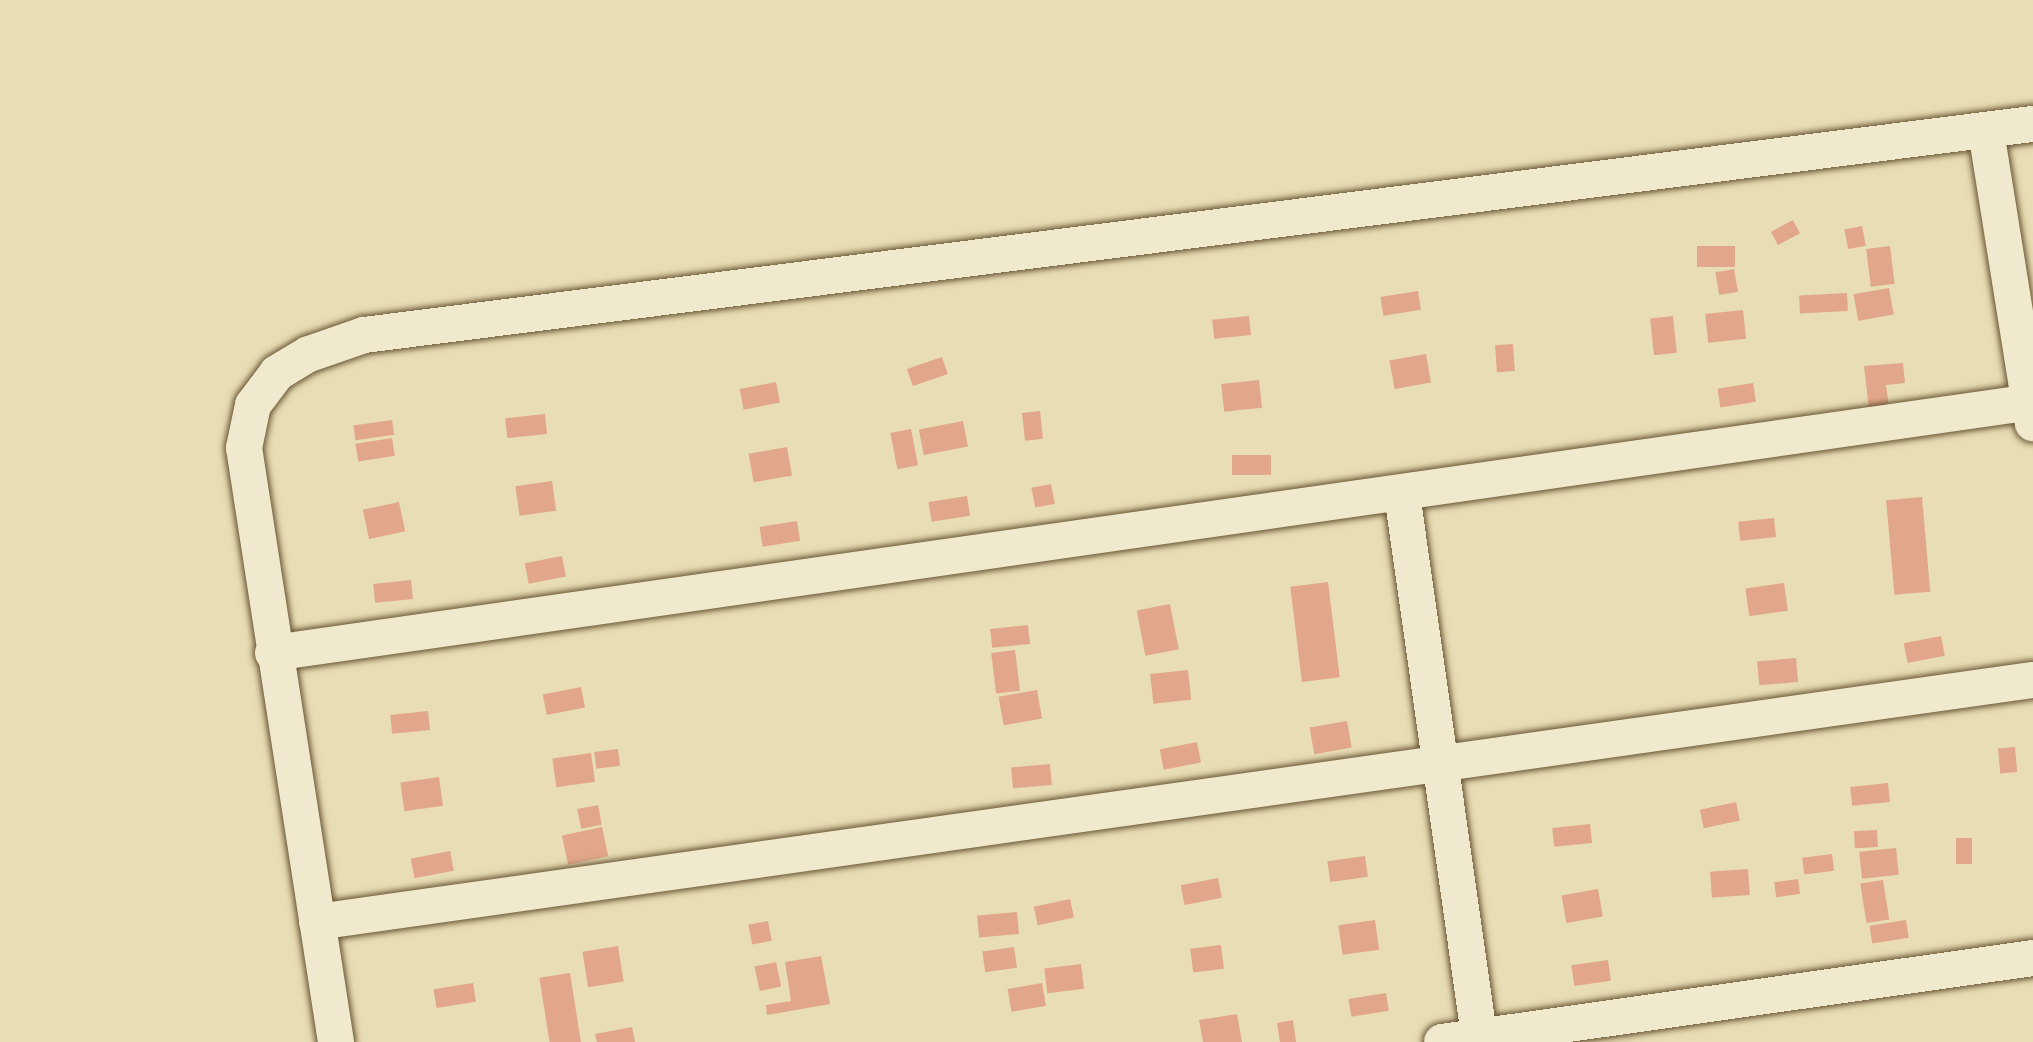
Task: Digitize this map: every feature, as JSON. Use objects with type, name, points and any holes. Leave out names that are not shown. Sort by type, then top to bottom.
[{"type":"street","points":[[336,1042],[244,448],[253,405],[277,373],[364,334],[2033,124]]},
{"type":"street","points":[[273,653],[2032,410],[1986,131]]},
{"type":"street","points":[[1402,494],[1480,1039]]},
{"type":"street","points":[[317,922],[2033,680]]},
{"type":"street","points":[[1442,1042],[2033,958]]},
{"type":"building","points":[[1793,220],[1800,233],[1778,245],[1771,232]]},
{"type":"building","points":[[1862,226],[1866,246],[1848,249],[1844,229]]},
{"type":"building","points":[[1697,246],[1735,246],[1735,267],[1697,267]]},
{"type":"building","points":[[1890,246],[1895,284],[1871,287],[1866,249]]},
{"type":"building","points":[[1734,269],[1738,292],[1719,295],[1715,272]]},
{"type":"building","points":[[1889,288],[1894,315],[1858,321],[1854,294]]},
{"type":"building","points":[[1418,291],[1421,310],[1383,316],[1380,297]]},
{"type":"building","points":[[1847,293],[1848,311],[1800,313],[1799,296]]},
{"type":"building","points":[[1743,310],[1746,339],[1708,343],[1705,314]]},
{"type":"building","points":[[1249,316],[1251,335],[1214,339],[1212,320]]},
{"type":"building","points":[[1673,316],[1677,353],[1654,355],[1650,318]]},
{"type":"building","points":[[1513,344],[1515,371],[1497,372],[1495,345]]},
{"type":"building","points":[[1426,354],[1431,383],[1395,389],[1390,360]]},
{"type":"building","points":[[942,357],[948,374],[913,386],[907,369]]},
{"type":"building","points":[[1903,363],[1905,383],[1886,385],[1889,407],[1869,409],[1864,366]]},
{"type":"building","points":[[1259,380],[1262,408],[1224,412],[1221,384]]},
{"type":"building","points":[[776,382],[780,403],[744,410],[740,389]]},
{"type":"building","points":[[1753,383],[1756,402],[1720,407],[1717,389]]},
{"type":"building","points":[[1040,411],[1043,439],[1025,441],[1022,413]]},
{"type":"building","points":[[545,414],[547,434],[507,438],[505,418]]},
{"type":"building","points":[[392,420],[394,435],[355,440],[353,425]]},
{"type":"building","points":[[963,421],[968,447],[924,455],[919,430]]},
{"type":"building","points":[[911,429],[918,465],[897,469],[890,433]]},
{"type":"building","points":[[392,438],[395,456],[358,462],[355,444]]},
{"type":"building","points":[[787,447],[792,476],[754,482],[749,454]]},
{"type":"building","points":[[1232,455],[1271,455],[1271,475],[1232,475]]},
{"type":"building","points":[[552,481],[556,511],[520,516],[515,486]]},
{"type":"building","points":[[1051,484],[1055,504],[1035,507],[1031,488]]},
{"type":"building","points":[[967,496],[970,516],[932,522],[928,502]]},
{"type":"building","points":[[1922,497],[1930,592],[1894,595],[1886,500]]},
{"type":"building","points":[[399,502],[405,531],[369,539],[363,510]]},
{"type":"building","points":[[1774,518],[1776,537],[1740,541],[1738,522]]},
{"type":"building","points":[[797,521],[800,541],[763,547],[759,527]]},
{"type":"building","points":[[562,556],[566,577],[529,584],[525,563]]},
{"type":"building","points":[[411,580],[413,599],[375,603],[373,584]]},
{"type":"building","points":[[1328,582],[1340,677],[1302,682],[1290,587]]},
{"type":"building","points":[[1784,583],[1788,611],[1749,616],[1745,588]]},
{"type":"building","points":[[1170,604],[1179,649],[1145,656],[1137,610]]},
{"type":"building","points":[[1028,625],[1030,644],[992,648],[990,629]]},
{"type":"building","points":[[1941,636],[1945,656],[1908,663],[1904,643]]},
{"type":"building","points":[[1015,650],[1020,691],[996,694],[991,653]]},
{"type":"building","points":[[1796,658],[1798,682],[1759,685],[1757,661]]},
{"type":"building","points":[[1188,670],[1191,700],[1153,704],[1150,674]]},
{"type":"building","points":[[581,687],[585,708],[547,715],[543,694]]},
{"type":"building","points":[[1037,690],[1042,719],[1004,725],[999,697]]},
{"type":"building","points":[[428,711],[430,730],[392,734],[390,715]]},
{"type":"building","points":[[1347,721],[1352,748],[1314,754],[1310,728]]},
{"type":"building","points":[[1197,742],[1201,763],[1164,770],[1160,749]]},
{"type":"building","points":[[2015,747],[2017,772],[2000,773],[1998,748]]},
{"type":"building","points":[[618,749],[620,766],[596,769],[594,752]]},
{"type":"building","points":[[591,753],[595,782],[556,787],[552,758]]},
{"type":"building","points":[[1050,764],[1052,785],[1013,788],[1011,767]]},
{"type":"building","points":[[439,777],[443,806],[404,811],[400,782]]},
{"type":"building","points":[[1888,783],[1890,802],[1852,806],[1850,787]]},
{"type":"building","points":[[1736,802],[1740,821],[1704,828],[1700,810]]},
{"type":"building","points":[[598,805],[602,825],[581,829],[577,809]]},
{"type":"building","points":[[1590,824],[1592,843],[1554,847],[1552,828]]},
{"type":"building","points":[[602,827],[608,856],[568,865],[562,836]]},
{"type":"building","points":[[1877,830],[1878,847],[1855,848],[1854,831]]},
{"type":"building","points":[[1956,838],[1972,838],[1972,864],[1956,864]]},
{"type":"building","points":[[1896,848],[1899,875],[1862,879],[1859,852]]},
{"type":"building","points":[[450,851],[454,871],[415,878],[411,859]]},
{"type":"building","points":[[1832,854],[1834,871],[1804,875],[1802,858]]},
{"type":"building","points":[[1365,856],[1368,877],[1330,882],[1327,861]]},
{"type":"building","points":[[1748,869],[1750,895],[1712,898],[1710,872]]},
{"type":"building","points":[[1218,878],[1222,898],[1185,905],[1181,885]]},
{"type":"building","points":[[1798,879],[1800,894],[1776,897],[1774,882]]},
{"type":"building","points":[[1883,880],[1889,920],[1867,923],[1860,884]]},
{"type":"building","points":[[1598,889],[1603,917],[1566,923],[1562,895]]},
{"type":"building","points":[[1070,899],[1074,918],[1038,925],[1034,907]]},
{"type":"building","points":[[1017,912],[1019,934],[979,937],[977,915]]},
{"type":"building","points":[[1375,920],[1379,950],[1343,955],[1338,925]]},
{"type":"building","points":[[1906,920],[1909,938],[1872,944],[1869,926]]},
{"type":"building","points":[[768,921],[772,941],[752,944],[748,925]]},
{"type":"building","points":[[1221,945],[1224,969],[1193,973],[1190,949]]},
{"type":"building","points":[[618,946],[624,982],[588,987],[582,952]]},
{"type":"building","points":[[1014,947],[1017,968],[985,972],[982,951]]},
{"type":"building","points":[[821,956],[830,1004],[767,1015],[766,1005],[791,1001],[785,962]]},
{"type":"building","points":[[1608,960],[1611,981],[1574,986],[1571,965]]},
{"type":"building","points":[[776,962],[781,986],[760,991],[754,967]]},
{"type":"building","points":[[1081,964],[1084,989],[1047,993],[1044,969]]},
{"type":"building","points":[[570,973],[581,1042],[550,1042],[539,978]]},
{"type":"building","points":[[473,983],[476,1002],[436,1008],[433,989]]},
{"type":"building","points":[[1042,983],[1046,1006],[1012,1012],[1008,989]]},
{"type":"building","points":[[1386,993],[1389,1011],[1351,1017],[1348,999]]},
{"type":"building","points":[[1237,1014],[1242,1042],[1203,1042],[1199,1020]]},
{"type":"building","points":[[1293,1020],[1296,1042],[1280,1042],[1277,1023]]},
{"type":"building","points":[[632,1027],[635,1042],[597,1042],[595,1034]]}]
